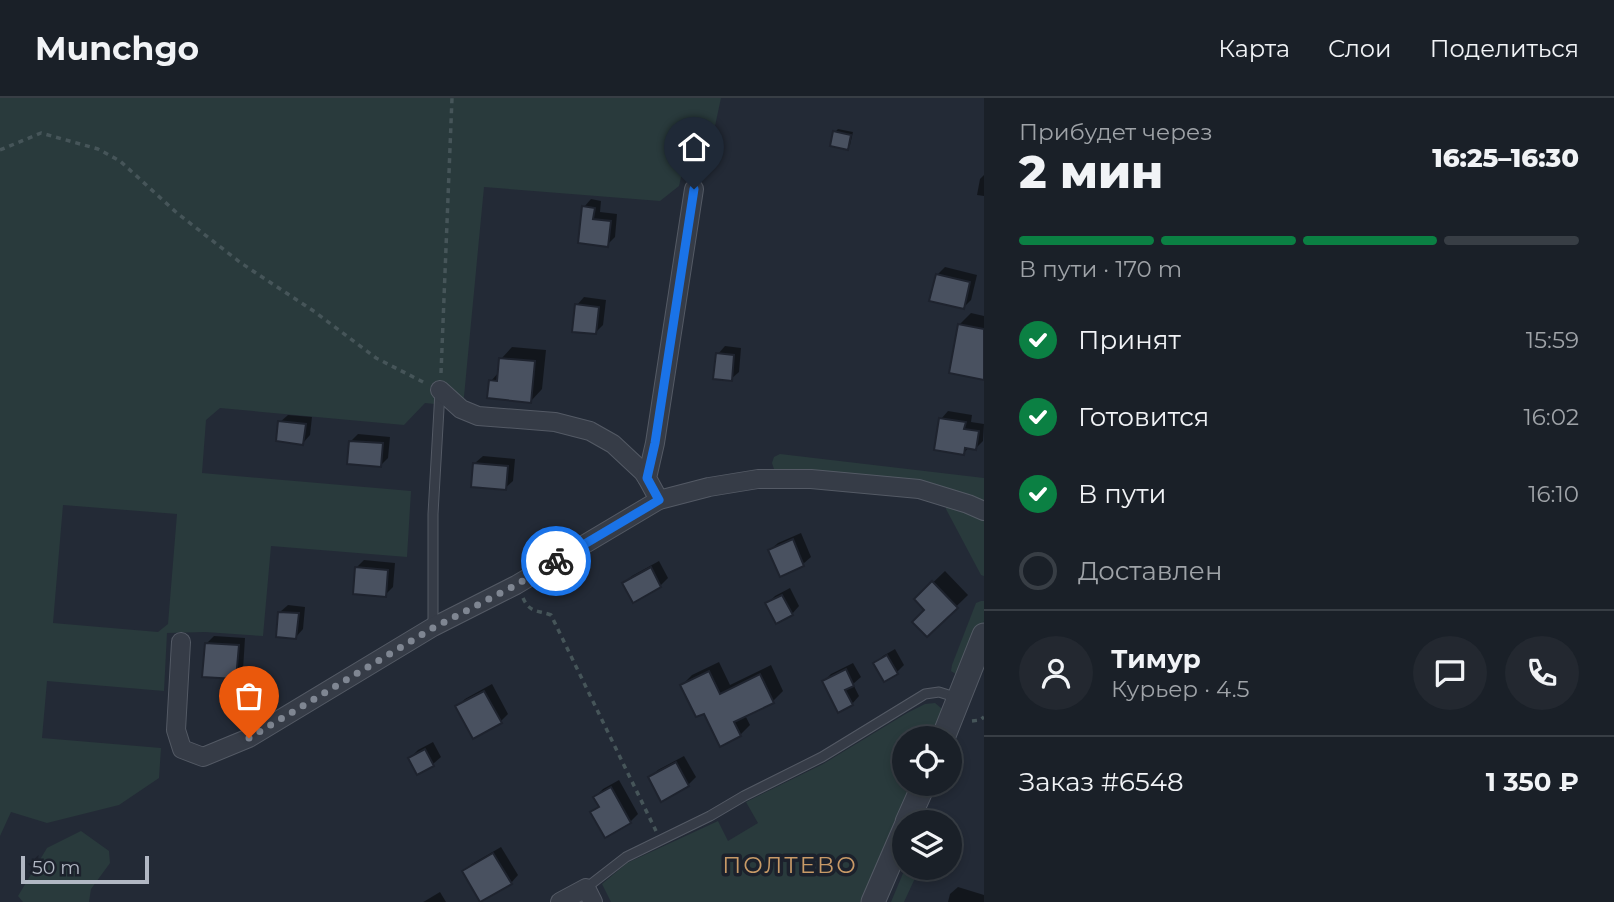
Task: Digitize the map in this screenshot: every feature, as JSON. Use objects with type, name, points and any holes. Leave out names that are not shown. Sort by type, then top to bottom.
[{"type":"street","points":[[647,478],[655,443],[694,189]]},
{"type":"street","points":[[440,390],[461,409],[478,416],[555,422],[590,431],[613,444],[643,472],[659,500]]},
{"type":"street","points":[[181,642],[176,730],[182,750],[203,757],[249,738],[433,628],[516,585],[659,500],[709,487],[758,479],[811,479],[919,489],[984,511]]},
{"type":"street","points":[[948,726],[984,635]]},
{"type":"street","points":[[873,902],[892,858]]},
{"type":"street","points":[[560,902],[590,895]]},
{"type":"lane","points":[[433,628],[433,514],[440,390]]},
{"type":"lane","points":[[590,895],[626,857],[710,817],[744,796],[822,757],[925,694],[939,692],[960,698]]},
{"type":"path","points":[[0,150],[41,133],[98,149],[120,161],[177,213],[242,263],[315,312],[376,358],[440,390],[452,98]]},
{"type":"path","points":[[516,585],[527,606],[534,611],[551,615],[660,839]]},
{"type":"shaded area","points":[[0,98],[721,98],[712,140],[690,138],[679,186],[660,201],[484,187],[463,407],[425,403],[404,425],[220,408],[206,420],[202,473],[411,491],[407,557],[271,546],[263,636],[205,632],[167,633],[164,691],[47,681],[42,738],[161,748],[159,778],[119,805],[47,823],[11,812],[0,836]],"holes":[[[63,505],[177,514],[168,624],[158,632],[53,623]]]},
{"type":"shaded area","points":[[780,454],[984,478],[984,507],[779,473],[772,463],[774,457]]},
{"type":"shaded area","points":[[946,504],[984,519],[984,576],[981,575],[946,509]]},
{"type":"shaded area","points":[[984,601],[984,621],[964,674],[959,676],[951,671],[952,665],[976,603]]},
{"type":"shaded area","points":[[935,703],[941,708],[937,726],[892,726],[892,796],[907,796],[901,810],[892,810],[892,831],[862,902],[611,902],[602,884],[627,863],[718,821],[728,841],[758,823],[746,802],[823,764],[925,704]]},
{"type":"shaded area","points":[[81,831],[109,851],[110,863],[91,889],[89,902],[23,902],[18,896],[47,848]]},
{"type":"shaded area","points":[[900,880],[914,880],[904,902],[891,902]]},
{"type":"building","points":[[833,131],[851,135],[848,150],[830,146]]},
{"type":"building","points":[[582,206],[595,208],[593,219],[611,221],[608,247],[578,243]]},
{"type":"building","points":[[936,274],[970,282],[964,309],[929,301]]},
{"type":"building","points":[[575,304],[599,307],[596,334],[572,332]]},
{"type":"building","points":[[958,324],[984,329],[984,380],[949,373]]},
{"type":"building","points":[[716,353],[734,355],[732,381],[713,379]]},
{"type":"building","points":[[499,358],[535,361],[531,403],[487,398],[489,380],[497,381]]},
{"type":"building","points":[[939,418],[966,422],[964,429],[979,431],[976,450],[965,448],[964,455],[934,450]]},
{"type":"building","points":[[278,421],[306,424],[303,445],[276,441]]},
{"type":"building","points":[[349,441],[383,443],[381,467],[347,464]]},
{"type":"building","points":[[473,463],[508,466],[506,490],[471,487]]},
{"type":"building","points":[[793,539],[804,566],[780,577],[768,550]]},
{"type":"building","points":[[355,567],[388,570],[386,597],[353,594]]},
{"type":"building","points":[[651,567],[661,587],[633,603],[622,583]]},
{"type":"building","points":[[932,581],[958,608],[927,637],[912,622],[924,610],[914,599]]},
{"type":"building","points":[[782,595],[793,615],[776,624],[765,603]]},
{"type":"building","points":[[278,612],[299,613],[296,639],[276,637]]},
{"type":"building","points":[[205,643],[239,645],[236,679],[202,677]]},
{"type":"building","points":[[887,655],[898,674],[884,682],[873,663]]},
{"type":"building","points":[[846,669],[854,686],[845,690],[853,705],[838,713],[822,681]]},
{"type":"building","points":[[709,671],[720,694],[760,674],[774,703],[734,722],[741,736],[720,747],[704,714],[696,717],[680,685]]},
{"type":"building","points":[[484,691],[502,723],[473,739],[455,706]]},
{"type":"building","points":[[425,749],[434,766],[417,775],[408,758]]},
{"type":"building","points":[[676,762],[689,786],[661,802],[648,777]]},
{"type":"building","points":[[611,787],[631,823],[605,838],[590,812],[599,807],[593,797]]},
{"type":"building","points":[[493,853],[512,884],[480,902],[462,871]]},
{"type":"way so far","points":[[249,738],[433,628],[556,561]]},
{"type":"district","name":"ПОЛТЕВО","points":[[790,865]]},
{"type":"route","points":[[556,561],[659,500],[647,478],[655,443],[694,189]]}]
